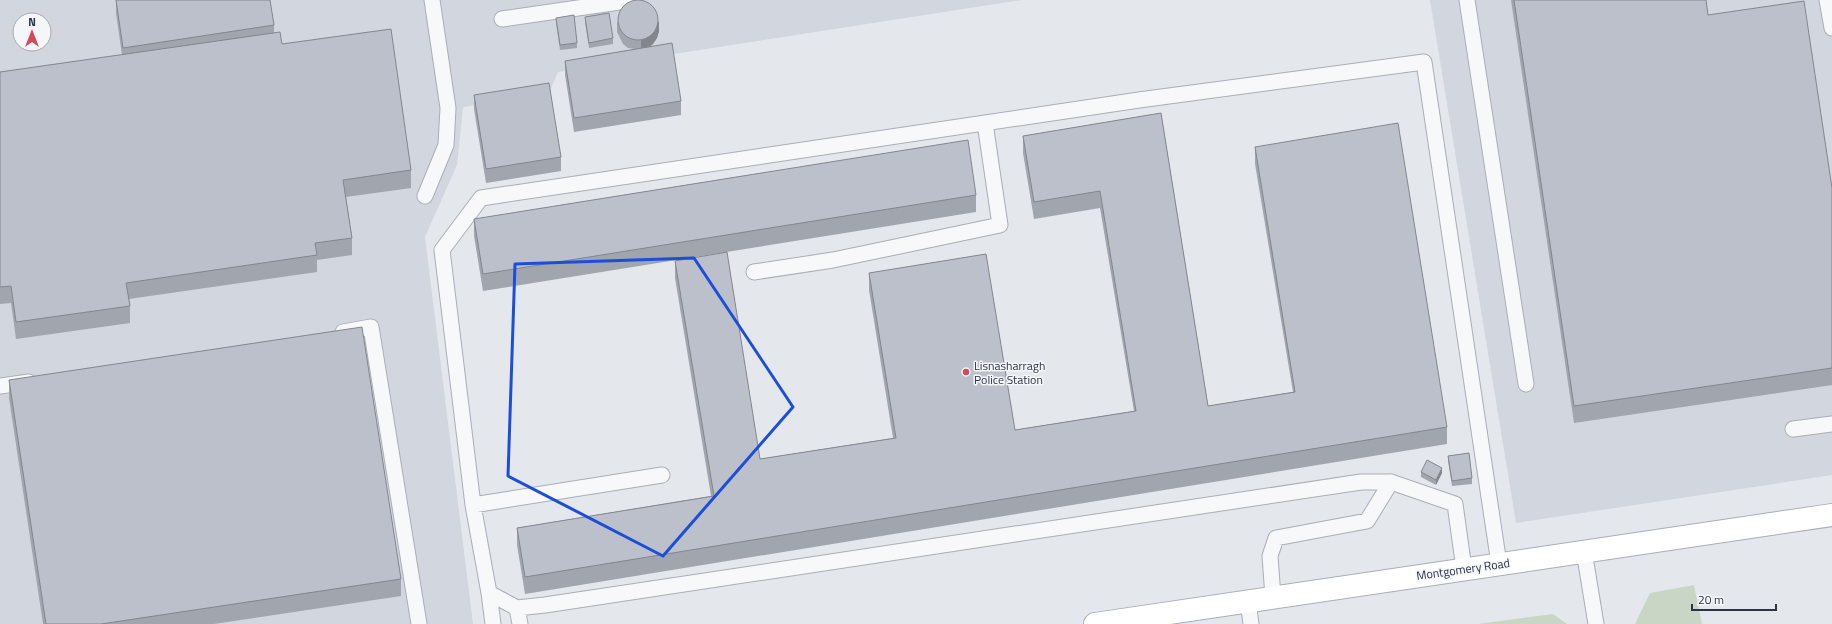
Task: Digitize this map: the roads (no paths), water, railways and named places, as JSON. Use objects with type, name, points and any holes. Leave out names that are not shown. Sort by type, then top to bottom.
[{"type":"street","name":"Montgomery Road","points":[[1095,624],[1832,515]]},
{"type":"lane","points":[[425,196],[446,146],[448,108],[432,0]]},
{"type":"lane","points":[[502,19],[633,0]]},
{"type":"lane","points":[[1467,0],[1526,384]]},
{"type":"lane","points":[[1827,0],[1832,28]]},
{"type":"lane","points":[[493,624],[473,505],[442,250],[481,198],[1139,100],[1424,62],[1499,564]]},
{"type":"lane","points":[[754,272],[833,260],[1000,226],[985,123]]},
{"type":"lane","points":[[325,335],[371,327],[420,624]]},
{"type":"lane","points":[[0,386],[46,379]]},
{"type":"lane","points":[[1793,429],[1832,424]]},
{"type":"lane","points":[[473,505],[662,475]]},
{"type":"lane","points":[[488,593],[517,608],[1361,482],[1391,482],[1455,504],[1464,569]]},
{"type":"lane","points":[[1273,597],[1270,556],[1276,538],[1367,522],[1391,482]]},
{"type":"lane","points":[[1584,551],[1596,624]]},
{"type":"lane","points":[[1248,601],[1251,624]]},
{"type":"lane","points":[[517,608],[520,624]]},
{"type":"place","name":"Lisnasharragh Police Station","points":[[966,372]]}]
